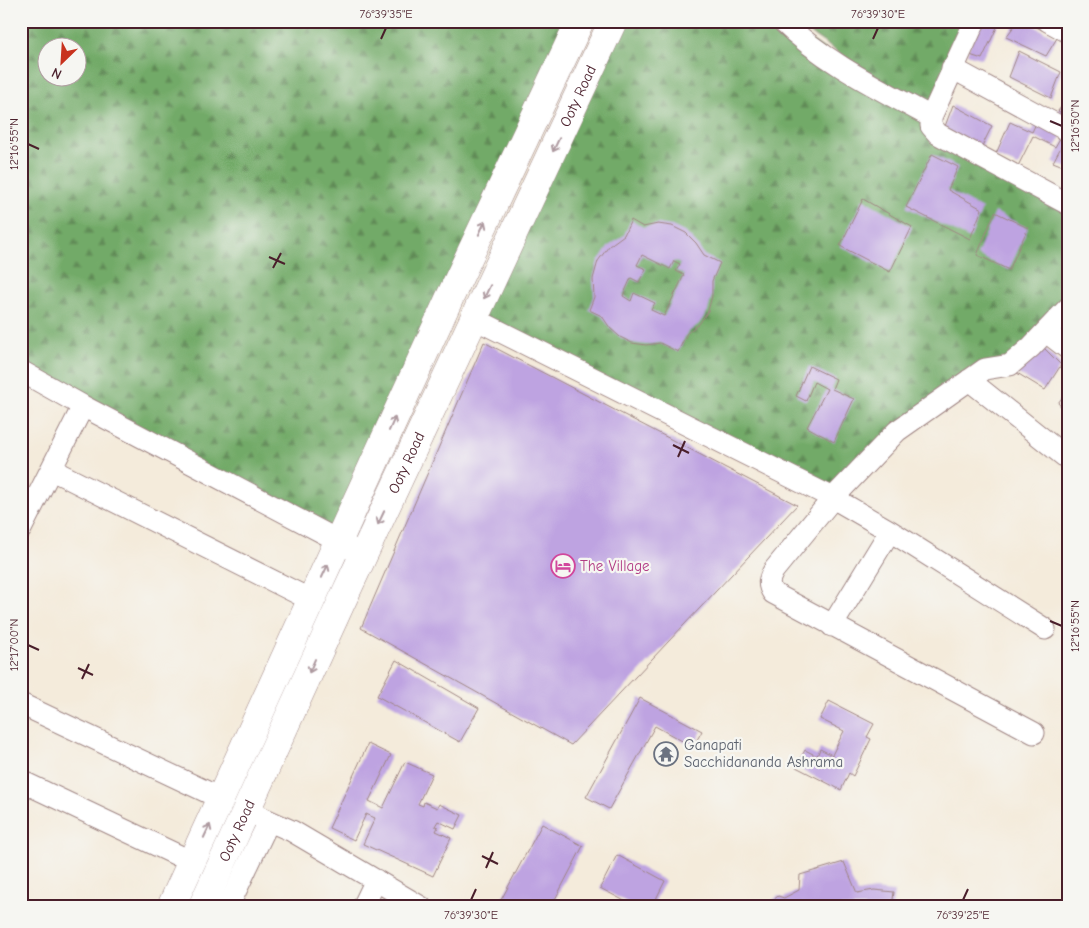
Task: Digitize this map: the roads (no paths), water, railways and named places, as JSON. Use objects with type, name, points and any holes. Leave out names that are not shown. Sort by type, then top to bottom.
[{"type":"main road","name":"Ooty Road","points":[[171,907],[222,800],[453,290],[580,21]]},
{"type":"main road","name":"Ooty Road","points":[[202,907],[258,816],[363,556],[613,21]]},
{"type":"street","points":[[782,21],[801,40],[866,82],[931,117]]},
{"type":"street","points":[[975,21],[931,117],[931,126],[938,134],[1068,204]]},
{"type":"street","points":[[1048,21],[1068,32]]},
{"type":"street","points":[[952,68],[1068,131]]},
{"type":"street","points":[[1034,733],[773,593],[768,583],[774,570],[833,498],[897,431],[985,369],[1010,365],[1046,332],[1068,308]]},
{"type":"street","points":[[475,319],[833,498],[890,531],[1045,629]]},
{"type":"street","points":[[1046,332],[1068,349]]},
{"type":"street","points":[[21,371],[83,406],[339,541],[363,556]]},
{"type":"street","points":[[969,380],[1068,459]]},
{"type":"street","points":[[21,528],[83,406]]},
{"type":"street","points":[[52,470],[311,600]]},
{"type":"street","points":[[832,626],[890,531]]},
{"type":"street","points":[[21,704],[222,800]]},
{"type":"street","points":[[21,780],[192,862]]},
{"type":"street","points":[[228,907],[258,816],[292,831],[421,907]]},
{"type":"street","points":[[363,907],[376,880]]},
{"type":"place","name":"The Village","points":[[563,566]]},
{"type":"place","name":"Ganapati Sacchidananda Ashrama","points":[[666,754]]}]
